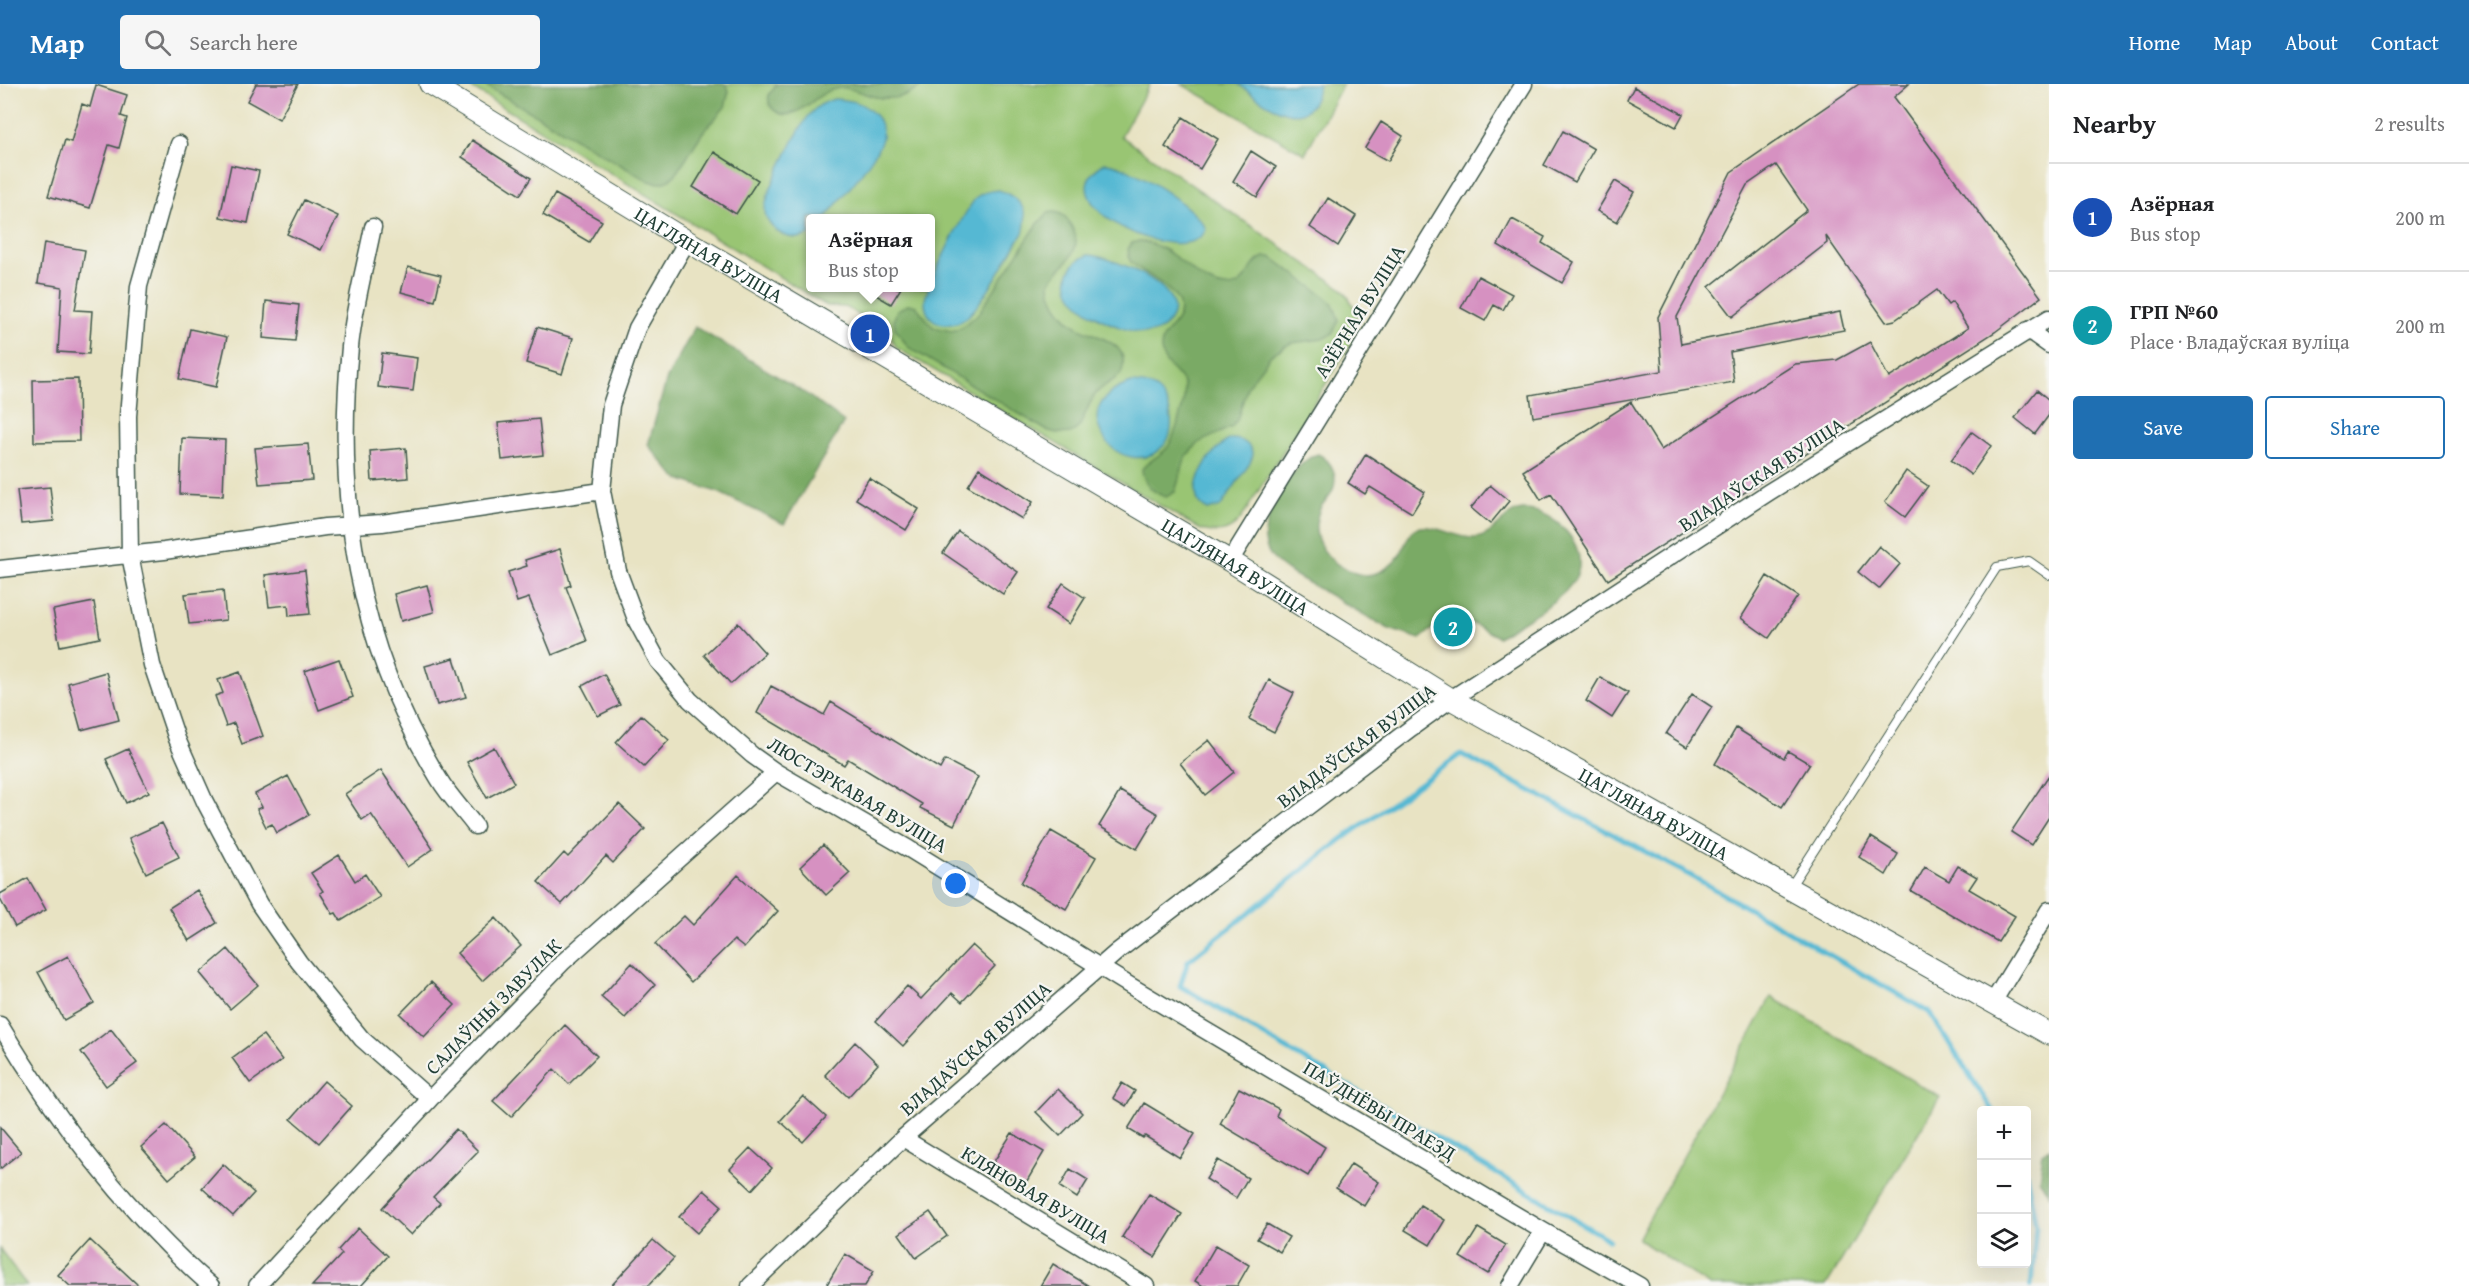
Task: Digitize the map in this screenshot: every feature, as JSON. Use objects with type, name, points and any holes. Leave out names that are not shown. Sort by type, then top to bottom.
[{"type":"street","name":"ЦАГЛЯНАЯ ВУЛІЦА","points":[[430,84],[687,241],[1230,561],[1451,699],[2049,1034]]},
{"type":"street","name":"АЗЁРНАЯ ВУЛІЦА","points":[[1230,561],[1524,84]]},
{"type":"street","points":[[179,144],[139,286],[128,416],[130,555],[152,665],[177,739],[205,802],[259,904],[298,962],[362,1039],[430,1099]]},
{"type":"street","points":[[373,227],[351,345],[345,417],[350,525],[354,553],[377,650],[406,718],[440,781],[476,826]]},
{"type":"street","name":"ЛЮСТЭРКАВАЯ ВУЛІЦА","points":[[687,241],[637,328],[611,405],[602,491],[618,571],[637,622],[658,661],[690,700],[752,755],[776,772],[909,849],[1100,967]]},
{"type":"street","name":"ВЛАДАЎСКАЯ ВУЛІЦА","points":[[750,1286],[903,1138],[1118,951],[1451,699],[1769,492],[2049,318]]},
{"type":"street","points":[[2028,330],[2049,345]]},
{"type":"street","points":[[0,568],[130,555],[350,525],[382,523],[602,491]]},
{"type":"street","name":"САЛАЎІНЫ ЗАВУЛАК","points":[[257,1286],[430,1099],[563,962],[776,772]]},
{"type":"street","points":[[1993,1002],[2049,910]]},
{"type":"street","name":"ПАЎДНЁВЫ ПРАЕЗД","points":[[1100,967],[1543,1231],[1640,1286]]},
{"type":"street","points":[[0,1025],[34,1083],[77,1141],[124,1198],[189,1267],[211,1286]]},
{"type":"street","name":"КЛЯНОВАЯ ВУЛІЦА","points":[[903,1138],[1146,1286]]},
{"type":"street","points":[[1510,1286],[1543,1231]]},
{"type":"lane","points":[[1789,889],[1997,567],[2029,561],[2049,575]]},
{"type":"green space","points":[[465,84],[1150,84],[1121,136],[1341,288],[1355,310],[1356,323],[1348,349],[1240,520],[1227,530],[1212,532],[1201,530],[897,348],[886,330],[845,307],[827,306]]},
{"type":"green space","points":[[483,84],[726,84],[729,91],[725,107],[703,132],[675,175],[668,181],[660,183],[648,181]]},
{"type":"green space","points":[[777,84],[922,84],[906,95],[892,98],[838,88],[825,93],[796,112],[781,114],[773,109],[769,100],[769,95]]},
{"type":"green space","points":[[1181,84],[1343,84],[1305,154]]},
{"type":"green space","points":[[1048,213],[1063,215],[1069,221],[1076,244],[1070,257],[1050,282],[1052,297],[1071,322],[1114,344],[1123,356],[1121,374],[1098,392],[1079,426],[1075,431],[1068,433],[1046,430],[908,347],[895,328],[894,319],[897,310],[909,304],[916,306],[933,327],[952,331],[962,327],[978,314],[1037,225]]},
{"type":"green space","points":[[1140,241],[1162,248],[1210,283],[1225,287],[1240,283],[1257,261],[1271,257],[1326,297],[1333,304],[1339,320],[1333,333],[1323,339],[1291,343],[1272,354],[1248,385],[1237,420],[1232,427],[1200,442],[1186,456],[1175,492],[1166,497],[1150,487],[1144,479],[1142,469],[1167,448],[1177,426],[1182,406],[1183,383],[1164,359],[1161,348],[1164,337],[1176,321],[1180,311],[1178,302],[1165,286],[1130,261],[1128,249],[1132,243]]},
{"type":"green space","points":[[695,327],[805,393],[844,422],[784,524],[720,493],[676,478],[648,445],[667,378]]},
{"type":"green space","points":[[1318,454],[1331,465],[1335,481],[1332,492],[1321,506],[1316,521],[1318,541],[1329,557],[1345,569],[1362,575],[1384,570],[1395,561],[1411,533],[1421,527],[1436,528],[1476,538],[1489,533],[1512,514],[1526,510],[1546,515],[1563,528],[1576,546],[1579,557],[1577,575],[1572,584],[1552,602],[1498,637],[1452,613],[1420,639],[1389,629],[1286,570],[1275,561],[1268,550],[1265,531],[1274,504],[1290,477],[1309,458]]},
{"type":"green space","points":[[1771,997],[1940,1097],[1826,1286],[1710,1286],[1638,1239]]},
{"type":"green space","points":[[2049,1148],[2049,1194],[2039,1179],[2043,1153]]},
{"type":"green space","points":[[0,1249],[27,1286],[0,1286]]},
{"type":"water","points":[[1238,84],[1319,84],[1314,101],[1306,111],[1296,114],[1272,107]]},
{"type":"water","points":[[834,99],[845,100],[869,109],[879,121],[882,138],[874,156],[828,214],[806,214],[806,236],[793,238],[773,228],[767,218],[766,202],[799,131],[811,113]]},
{"type":"water","points":[[1105,163],[1129,170],[1161,188],[1190,210],[1206,229],[1194,241],[1173,243],[1148,238],[1123,228],[1102,213],[1089,197],[1089,179]]},
{"type":"water","points":[[999,190],[1018,201],[1024,211],[1023,233],[992,285],[971,313],[957,323],[942,324],[930,317],[926,310],[927,293],[935,292],[935,274],[956,230],[978,196]]},
{"type":"water","points":[[1088,255],[1131,268],[1162,287],[1171,299],[1173,311],[1167,324],[1152,332],[1136,331],[1108,322],[1082,306],[1072,296],[1068,285],[1069,273],[1077,262]]},
{"type":"water","points":[[1132,383],[1149,386],[1158,391],[1166,402],[1171,417],[1168,439],[1157,452],[1149,456],[1132,457],[1115,450],[1103,436],[1099,426],[1097,417],[1102,402],[1115,390]]},
{"type":"water","points":[[1231,439],[1245,442],[1253,455],[1221,506],[1208,510],[1200,503],[1196,494],[1197,483],[1207,461]]},
{"type":"building","points":[[256,84],[298,84],[279,119],[247,101]]},
{"type":"building","points":[[1859,84],[1909,84],[1894,97],[2041,297],[1995,332],[1608,580],[1551,494],[1541,500],[1523,471],[1631,402],[1661,450],[1795,364],[1837,360],[1870,342],[1889,378],[1968,328],[1952,302],[1948,305],[1937,290],[1895,320],[1886,322],[1826,236],[1827,243],[1732,317],[1709,287],[1807,210],[1776,165],[1747,185],[1677,317],[1681,344],[1840,312],[1844,330],[1730,352],[1734,382],[1533,417],[1530,395],[1662,371],[1658,317],[1731,172]]},
{"type":"building","points":[[96,85],[127,95],[121,116],[127,118],[119,148],[109,145],[90,208],[48,196],[65,140],[71,142],[82,104],[90,107]]},
{"type":"building","points":[[1634,87],[1683,114],[1676,127],[1627,100]]},
{"type":"building","points":[[1183,117],[1218,139],[1200,169],[1165,147]]},
{"type":"building","points":[[1381,122],[1403,136],[1388,161],[1365,148]]},
{"type":"building","points":[[1563,131],[1594,149],[1575,182],[1544,165]]},
{"type":"building","points":[[472,140],[531,178],[520,195],[462,157]]},
{"type":"building","points":[[1251,151],[1276,167],[1257,197],[1233,181]]},
{"type":"building","points":[[714,152],[758,180],[736,214],[693,187]]},
{"type":"building","points":[[231,165],[259,171],[248,223],[220,217]]},
{"type":"building","points":[[1615,181],[1634,192],[1617,222],[1597,211]]},
{"type":"building","points":[[555,194],[602,221],[589,242],[543,215]]},
{"type":"building","points":[[1328,198],[1356,216],[1338,246],[1310,227]]},
{"type":"building","points":[[304,200],[338,216],[321,250],[287,234]]},
{"type":"building","points":[[1512,219],[1545,237],[1542,243],[1574,262],[1562,283],[1498,245]]},
{"type":"building","points":[[44,243],[85,250],[75,310],[92,311],[89,354],[58,352],[62,287],[38,283]]},
{"type":"building","points":[[408,267],[441,275],[435,301],[401,292]]},
{"type":"building","points":[[1478,276],[1512,294],[1503,310],[1494,305],[1485,321],[1461,308]]},
{"type":"building","points":[[871,292],[898,292],[891,304]]},
{"type":"building","points":[[266,301],[299,305],[295,341],[263,338]]},
{"type":"building","points":[[537,327],[573,338],[562,374],[526,363]]},
{"type":"building","points":[[190,329],[227,337],[216,387],[179,379]]},
{"type":"building","points":[[382,353],[417,358],[413,391],[378,387]]},
{"type":"building","points":[[78,379],[79,441],[34,442],[33,380]]},
{"type":"building","points":[[2037,390],[2049,400],[2049,415],[2035,434],[2015,418]]},
{"type":"building","points":[[539,419],[543,455],[502,460],[498,423]]},
{"type":"building","points":[[1972,432],[1991,446],[1971,475],[1951,460]]},
{"type":"building","points":[[182,438],[225,440],[223,496],[180,494]]},
{"type":"building","points":[[308,444],[312,480],[259,484],[255,448]]},
{"type":"building","points":[[406,448],[408,478],[372,481],[370,451]]},
{"type":"building","points":[[1366,454],[1425,492],[1412,513],[1370,487],[1365,494],[1348,483]]},
{"type":"building","points":[[979,468],[1033,502],[1022,519],[968,486]]},
{"type":"building","points":[[1906,471],[1928,486],[1905,517],[1885,502]]},
{"type":"building","points":[[869,478],[919,509],[906,530],[856,499]]},
{"type":"building","points":[[1490,485],[1509,501],[1490,524],[1471,508]]},
{"type":"building","points":[[50,487],[54,521],[21,524],[17,490]]},
{"type":"building","points":[[958,531],[1018,572],[1003,594],[943,553]]},
{"type":"building","points":[[1879,546],[1900,564],[1879,589],[1858,572]]},
{"type":"building","points":[[560,549],[571,585],[566,587],[587,641],[552,655],[529,598],[517,602],[508,572],[527,566],[525,560]]},
{"type":"building","points":[[305,570],[310,614],[289,616],[288,605],[269,607],[265,575]]},
{"type":"building","points":[[1767,576],[1798,596],[1769,638],[1741,618]]},
{"type":"building","points":[[1063,583],[1085,598],[1069,624],[1046,609]]},
{"type":"building","points":[[427,585],[434,612],[401,621],[394,594]]},
{"type":"building","points":[[223,590],[226,620],[189,624],[185,594]]},
{"type":"building","points":[[94,602],[100,638],[60,646],[53,610]]},
{"type":"building","points":[[1452,615],[1465,626],[1454,639],[1441,629]]},
{"type":"building","points":[[738,623],[765,653],[731,684],[704,655]]},
{"type":"building","points":[[454,658],[466,697],[437,705],[425,666]]},
{"type":"building","points":[[339,659],[353,697],[319,710],[305,671]]},
{"type":"building","points":[[106,672],[119,720],[81,730],[68,683]]},
{"type":"building","points":[[240,672],[263,736],[242,744],[234,723],[226,726],[215,696],[223,693],[218,680]]},
{"type":"building","points":[[604,674],[620,705],[598,716],[582,686]]},
{"type":"building","points":[[1600,677],[1628,693],[1612,718],[1586,701]]},
{"type":"building","points":[[1269,680],[1294,693],[1274,732],[1249,719]]},
{"type":"building","points":[[771,686],[824,715],[831,702],[940,769],[945,760],[978,777],[954,825],[920,808],[922,804],[848,759],[844,765],[757,713]]},
{"type":"building","points":[[1692,694],[1712,707],[1687,747],[1666,734]]},
{"type":"building","points":[[641,715],[669,740],[644,767],[616,742]]},
{"type":"building","points":[[1736,728],[1784,758],[1788,751],[1810,764],[1782,807],[1715,764]]},
{"type":"building","points":[[1209,740],[1234,772],[1205,795],[1180,763]]},
{"type":"building","points":[[494,747],[514,783],[487,798],[467,762]]},
{"type":"building","points":[[128,749],[149,792],[126,803],[106,759]]},
{"type":"building","points":[[381,770],[433,849],[407,867],[371,814],[362,820],[345,794]]},
{"type":"building","points":[[2049,775],[2049,817],[2031,845],[2011,832]]},
{"type":"building","points":[[288,776],[309,815],[277,833],[272,824],[266,827],[257,809],[262,807],[255,794]]},
{"type":"building","points":[[1120,791],[1158,814],[1137,849],[1099,826]]},
{"type":"building","points":[[619,804],[645,829],[613,863],[606,856],[562,904],[538,882],[564,853],[568,857]]},
{"type":"building","points":[[162,823],[179,857],[146,873],[129,838]]},
{"type":"building","points":[[1051,831],[1096,857],[1066,909],[1021,883]]},
{"type":"building","points":[[1871,837],[1898,854],[1886,875],[1859,857]]},
{"type":"building","points":[[823,845],[850,873],[826,895],[800,867]]},
{"type":"building","points":[[339,855],[355,881],[365,874],[380,897],[341,921],[336,913],[333,914],[320,893],[323,891],[311,873]]},
{"type":"building","points":[[1958,866],[1977,877],[1969,889],[2015,916],[1998,942],[1911,891],[1925,867],[1949,881]]},
{"type":"building","points":[[738,875],[778,911],[744,948],[734,940],[691,982],[655,944],[684,916],[693,925]]},
{"type":"building","points":[[28,878],[46,910],[15,927],[0,899],[0,894]]},
{"type":"building","points":[[197,890],[217,923],[189,941],[169,908]]},
{"type":"building","points":[[496,918],[521,946],[482,981],[457,953]]},
{"type":"building","points":[[972,945],[995,966],[962,1002],[952,993],[903,1046],[876,1021],[907,986],[921,999]]},
{"type":"building","points":[[228,949],[258,985],[230,1009],[200,973]]},
{"type":"building","points":[[68,956],[94,1003],[64,1020],[38,972]]},
{"type":"building","points":[[632,963],[655,985],[625,1018],[601,997]]},
{"type":"building","points":[[431,982],[455,1005],[424,1037],[400,1014]]},
{"type":"building","points":[[565,1025],[597,1056],[569,1084],[554,1069],[511,1117],[493,1101]]},
{"type":"building","points":[[111,1029],[137,1063],[106,1086],[81,1052]]},
{"type":"building","points":[[263,1035],[282,1060],[250,1083],[232,1058]]},
{"type":"building","points":[[855,1042],[878,1064],[848,1097],[825,1075]]},
{"type":"building","points":[[324,1081],[352,1106],[319,1143],[291,1119]]},
{"type":"building","points":[[1122,1083],[1135,1091],[1126,1106],[1113,1098]]},
{"type":"building","points":[[1239,1088],[1279,1109],[1276,1116],[1325,1147],[1308,1176],[1220,1124]]},
{"type":"building","points":[[1058,1089],[1082,1113],[1060,1136],[1036,1112]]},
{"type":"building","points":[[803,1096],[826,1117],[803,1142],[780,1121]]},
{"type":"building","points":[[1144,1103],[1195,1134],[1180,1158],[1145,1136],[1143,1138],[1128,1129]]},
{"type":"building","points":[[166,1125],[195,1157],[169,1179],[141,1147]]},
{"type":"building","points":[[0,1127],[21,1152],[0,1169]]},
{"type":"building","points":[[456,1129],[478,1151],[433,1197],[440,1203],[411,1235],[382,1208]]},
{"type":"building","points":[[1012,1133],[1044,1152],[1024,1186],[991,1166]]},
{"type":"building","points":[[750,1148],[772,1168],[752,1190],[730,1169]]},
{"type":"building","points":[[1218,1160],[1248,1178],[1236,1198],[1206,1179]]},
{"type":"building","points":[[223,1164],[254,1193],[233,1216],[202,1188]]},
{"type":"building","points":[[1351,1164],[1379,1182],[1364,1206],[1336,1188]]},
{"type":"building","points":[[1070,1169],[1088,1180],[1077,1198],[1060,1187]]},
{"type":"building","points":[[704,1190],[722,1206],[697,1233],[679,1217]]},
{"type":"building","points":[[1149,1194],[1182,1214],[1155,1257],[1122,1237]]},
{"type":"building","points":[[1420,1205],[1445,1220],[1430,1245],[1405,1230]]},
{"type":"building","points":[[930,1212],[947,1236],[916,1258],[899,1234]]},
{"type":"building","points":[[1267,1224],[1289,1237],[1280,1252],[1257,1239]]},
{"type":"building","points":[[358,1228],[388,1256],[361,1286],[312,1286],[342,1254],[338,1250]]},
{"type":"building","points":[[1478,1228],[1506,1245],[1488,1274],[1460,1257]]},
{"type":"building","points":[[90,1240],[139,1286],[70,1286],[58,1275]]},
{"type":"building","points":[[653,1240],[674,1258],[648,1286],[611,1286]]},
{"type":"building","points":[[1216,1245],[1249,1265],[1237,1286],[1203,1286],[1195,1281]]},
{"type":"building","points":[[845,1254],[874,1271],[865,1286],[826,1286]]},
{"type":"building","points":[[1053,1264],[1089,1286],[1040,1286]]},
{"type":"waterway","points":[[1609,1240],[1180,986],[1188,961],[1342,839],[1461,754],[1697,879],[1929,1012],[1989,1106]]},
{"type":"waterway","points":[[2031,1200],[2036,1226],[2031,1286]]},
{"type":"place","name":"Азёрная","points":[[870,334]]},
{"type":"place","name":"ГРП №60","points":[[1453,627]]}]
